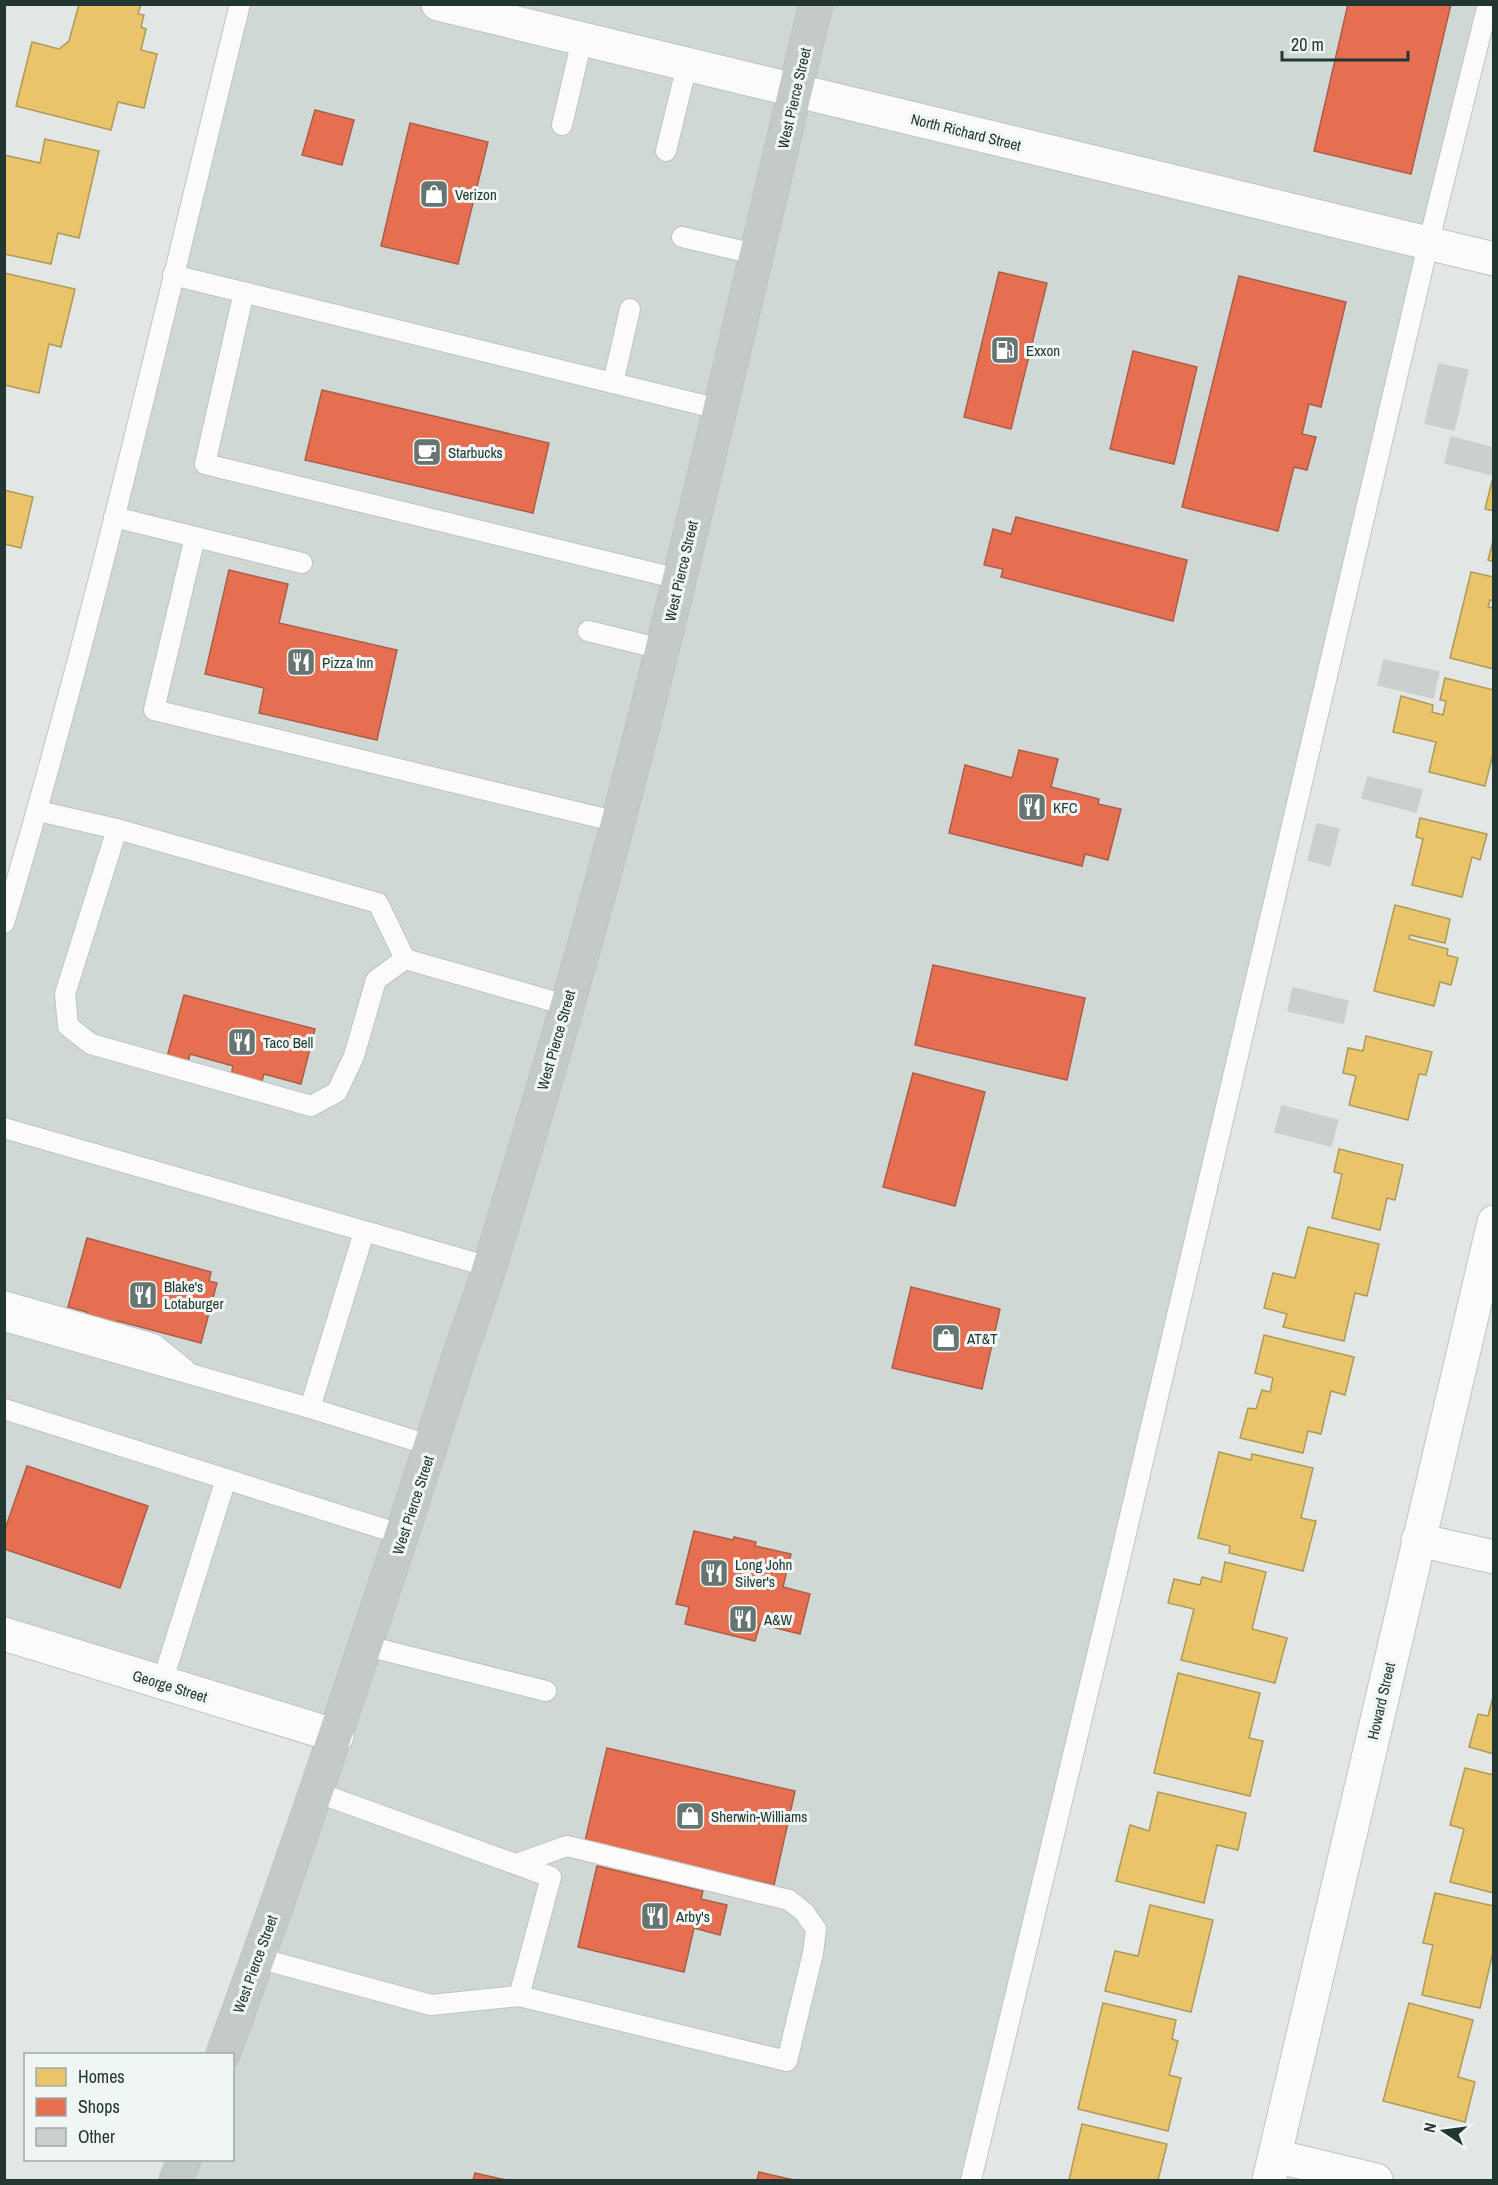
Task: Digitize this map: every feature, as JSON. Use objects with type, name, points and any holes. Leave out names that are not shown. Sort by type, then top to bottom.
[{"type":"highway","name":"West Pierce Street","points":[[224,2053],[367,1646],[490,1267],[566,1005],[618,822],[662,649],[759,255],[816,4]]},
{"type":"highway","points":[[176,2181],[184,2161]]},
{"type":"street","name":"North Richard Street","points":[[438,4],[1428,245],[1494,259]]},
{"type":"street","name":"Howard Street","points":[[1272,2169],[1494,1222]]},
{"type":"street","points":[[1418,1540],[1494,1557]]},
{"type":"street","name":"George Street","points":[[6,1637],[337,1736]]},
{"type":"street","points":[[1272,2169],[1376,2181]]},
{"type":"lane","points":[[4,923],[38,811],[114,517],[240,4]]},
{"type":"lane","points":[[971,2181],[1116,1576],[1428,245],[1488,4]]},
{"type":"lane","points":[[562,125],[582,40]]},
{"type":"lane","points":[[666,151],[687,65]]},
{"type":"lane","points":[[682,237],[759,255]]},
{"type":"lane","points":[[173,275],[719,410]]},
{"type":"lane","points":[[244,292],[204,464],[679,579]]},
{"type":"lane","points":[[612,383],[630,309]]},
{"type":"lane","points":[[114,517],[302,563]]},
{"type":"lane","points":[[195,537],[153,710],[618,822]]},
{"type":"lane","points":[[588,631],[662,649]]},
{"type":"lane","points":[[38,811],[117,830],[378,903],[405,958],[566,1005]]},
{"type":"lane","points":[[117,830],[65,994],[68,1026],[91,1044],[311,1106],[337,1092],[354,1056],[375,980],[405,958]]},
{"type":"lane","points":[[4,1128],[490,1267]]},
{"type":"lane","points":[[310,1408],[364,1232]]},
{"type":"lane","points":[[4,1301],[153,1344],[193,1376]]},
{"type":"lane","points":[[4,1321],[310,1408],[432,1446]]},
{"type":"lane","points":[[4,1409],[403,1535]]},
{"type":"lane","points":[[162,1683],[226,1479]]},
{"type":"lane","points":[[367,1646],[546,1691]]},
{"type":"lane","points":[[316,1792],[551,1877],[519,1996]]},
{"type":"lane","points":[[258,1958],[431,2005],[519,1996],[787,2061],[813,1953],[816,1929],[804,1912],[789,1900],[567,1846],[516,1864]]},
{"type":"shaded area","points":[[240,5],[1488,5],[971,2180],[176,2180],[184,2161],[234,2161],[232,2053],[337,1736],[5,1634],[4,923]]},
{"type":"building: Homes","points":[[79,4],[141,4],[138,14],[144,15],[141,27],[146,29],[141,50],[157,54],[144,108],[118,102],[111,130],[16,106],[32,42],[59,49],[69,41]]},
{"type":"building: Homes","points":[[45,139],[99,151],[79,238],[58,233],[51,264],[4,254],[4,155],[40,163]]},
{"type":"building: Homes","points":[[4,273],[75,289],[61,347],[49,344],[39,393],[4,385]]},
{"type":"building: Homes","points":[[1492,481],[1494,481],[1494,511],[1485,509]]},
{"type":"building: Homes","points":[[4,490],[33,497],[21,548],[4,544]]},
{"type":"building: Homes","points":[[1494,537],[1494,562],[1488,560]]},
{"type":"building: Homes","points":[[1471,572],[1494,577],[1494,601],[1490,600],[1488,607],[1494,608],[1494,669],[1450,658]]},
{"type":"building: Homes","points":[[1445,678],[1494,690],[1494,750],[1485,786],[1429,772],[1436,742],[1393,732],[1401,696],[1433,705],[1432,712],[1443,715],[1446,701],[1440,700]]},
{"type":"building: Homes","points":[[1420,818],[1487,834],[1480,860],[1472,857],[1462,897],[1412,885],[1423,839],[1416,837]]},
{"type":"building: Homes","points":[[1395,905],[1450,919],[1445,943],[1410,935],[1409,939],[1448,949],[1447,955],[1458,958],[1451,985],[1440,982],[1434,1006],[1374,991]]},
{"type":"building: Homes","points":[[1366,1036],[1432,1052],[1426,1075],[1419,1074],[1408,1120],[1349,1105],[1356,1076],[1343,1073],[1348,1048],[1363,1051]]},
{"type":"building: Homes","points":[[1339,1149],[1403,1165],[1395,1200],[1387,1198],[1380,1230],[1332,1218],[1342,1174],[1334,1172]]},
{"type":"building: Homes","points":[[1308,1227],[1379,1244],[1367,1296],[1355,1293],[1344,1341],[1283,1327],[1287,1314],[1264,1308],[1273,1273],[1295,1278]]},
{"type":"building: Homes","points":[[1264,1335],[1354,1357],[1345,1395],[1331,1391],[1321,1434],[1308,1431],[1303,1453],[1240,1438],[1248,1408],[1256,1409],[1262,1390],[1270,1392],[1273,1378],[1255,1373]]},
{"type":"building: Homes","points":[[1219,1452],[1251,1460],[1252,1454],[1313,1468],[1301,1518],[1316,1521],[1303,1571],[1229,1553],[1230,1546],[1198,1538]]},
{"type":"building: Homes","points":[[1225,1562],[1266,1572],[1252,1629],[1287,1638],[1275,1683],[1181,1660],[1194,1609],[1168,1603],[1174,1579],[1200,1585],[1202,1577],[1221,1582]]},
{"type":"building: Homes","points":[[1178,1673],[1260,1693],[1249,1738],[1263,1741],[1250,1796],[1154,1773]]},
{"type":"building: Homes","points":[[1494,1693],[1494,1754],[1469,1747],[1478,1714],[1488,1716]]},
{"type":"building: Homes","points":[[1465,1768],[1494,1775],[1494,1893],[1450,1882],[1464,1829],[1450,1825]]},
{"type":"building: Homes","points":[[1158,1792],[1246,1813],[1238,1850],[1217,1845],[1204,1903],[1116,1881],[1130,1825],[1149,1831]]},
{"type":"building: Homes","points":[[1435,1893],[1494,1906],[1494,1948],[1480,2008],[1422,1995],[1433,1945],[1423,1943]]},
{"type":"building: Homes","points":[[1150,1905],[1213,1920],[1191,2012],[1105,1991],[1115,1951],[1138,1956]]},
{"type":"building: Homes","points":[[1103,2003],[1176,2020],[1172,2039],[1178,2041],[1169,2075],[1181,2078],[1168,2131],[1078,2109]]},
{"type":"building: Homes","points":[[1409,2003],[1473,2020],[1458,2077],[1475,2082],[1465,2122],[1383,2101]]},
{"type":"building: Homes","points":[[1082,2124],[1167,2144],[1158,2180],[1069,2180]]},
{"type":"building: Shops","points":[[1348,4],[1451,4],[1411,174],[1314,151]]},
{"type":"building: Shops","points":[[315,110],[354,120],[342,165],[302,155]]},
{"type":"building: Shops","name":"Verizon","points":[[410,123],[488,142],[458,264],[381,246]]},
{"type":"building: Shops","name":"Exxon","points":[[999,272],[1047,283],[1011,429],[964,417]]},
{"type":"building: Shops","points":[[1239,276],[1346,302],[1321,407],[1309,404],[1302,434],[1316,437],[1307,470],[1294,467],[1278,531],[1182,507]]},
{"type":"building: Shops","points":[[1133,351],[1197,367],[1174,464],[1110,449]]},
{"type":"building: Shops","name":"Starbucks","points":[[322,390],[549,443],[533,513],[305,460]]},
{"type":"building: Shops","points":[[1016,517],[1187,560],[1173,621],[1001,577],[1003,569],[984,565],[993,529],[1011,534]]},
{"type":"building: Shops","name":"Pizza Inn","points":[[229,570],[288,584],[279,623],[397,650],[377,740],[259,713],[264,688],[205,674]]},
{"type":"building: Shops","name":"KFC","points":[[1019,750],[1058,759],[1051,787],[1099,799],[1098,804],[1121,809],[1108,860],[1085,854],[1082,866],[949,833],[965,765],[1012,778]]},
{"type":"building: Shops","points":[[933,965],[1085,998],[1067,1080],[915,1045]]},
{"type":"building: Shops","name":"Taco Bell","points":[[184,995],[315,1029],[301,1084],[264,1074],[261,1084],[231,1076],[233,1066],[190,1054],[188,1063],[167,1057]]},
{"type":"building: Shops","points":[[913,1073],[985,1092],[955,1206],[883,1187]]},
{"type":"building: Shops","name":"Blake's Lotaburger","points":[[87,1238],[211,1272],[209,1281],[217,1283],[201,1343],[118,1321],[117,1325],[86,1317],[87,1312],[68,1307]]},
{"type":"building: Shops","name":"AT&T","points":[[911,1287],[1000,1309],[982,1389],[892,1368]]},
{"type":"building: Shops","points":[[27,1466],[148,1506],[120,1588],[4,1549],[4,1532]]},
{"type":"building: Shops","points":[[694,1531],[733,1540],[734,1537],[756,1542],[755,1546],[791,1554],[783,1587],[810,1594],[800,1634],[760,1624],[755,1641],[685,1624],[689,1607],[676,1604]]},
{"type":"building: Shops","name":"Sherwin-Williams","points":[[607,1748],[795,1791],[774,1885],[585,1841]]},
{"type":"building: Shops","name":"Arby's","points":[[597,1866],[703,1891],[701,1899],[727,1905],[720,1935],[694,1928],[684,1972],[578,1947]]},
{"type":"building: Shops","points":[[759,2172],[794,2180],[757,2180]]},
{"type":"building: Shops","points":[[475,2173],[506,2180],[473,2180]]},
{"type":"building: Other","points":[[1439,364],[1468,370],[1454,430],[1425,423]]},
{"type":"building: Other","points":[[1451,437],[1494,448],[1494,475],[1445,463]]},
{"type":"building: Other","points":[[1384,660],[1439,672],[1433,698],[1378,685]]},
{"type":"building: Other","points":[[1368,777],[1422,790],[1416,812],[1362,798]]},
{"type":"building: Other","points":[[1317,824],[1339,829],[1330,866],[1308,860]]},
{"type":"building: Other","points":[[1293,988],[1348,1001],[1343,1023],[1288,1011]]},
{"type":"building: Other","points":[[1282,1106],[1338,1120],[1331,1146],[1275,1132]]},
{"type":"place","name":"Verizon","points":[[434,194]]},
{"type":"place","name":"Exxon","points":[[1005,350]]},
{"type":"place","name":"Starbucks","points":[[427,452]]},
{"type":"place","name":"Pizza Inn","points":[[301,662]]},
{"type":"place","name":"KFC","points":[[1032,807]]},
{"type":"place","name":"Taco Bell","points":[[242,1042]]},
{"type":"place","name":"Blake's Lotaburger","points":[[143,1295]]},
{"type":"place","name":"AT&T","points":[[946,1338]]},
{"type":"place","name":"Long John Silver's","points":[[714,1573]]},
{"type":"place","name":"A&W","points":[[743,1619]]},
{"type":"place","name":"Sherwin-Williams","points":[[690,1816]]},
{"type":"place","name":"Arby's","points":[[655,1916]]}]
